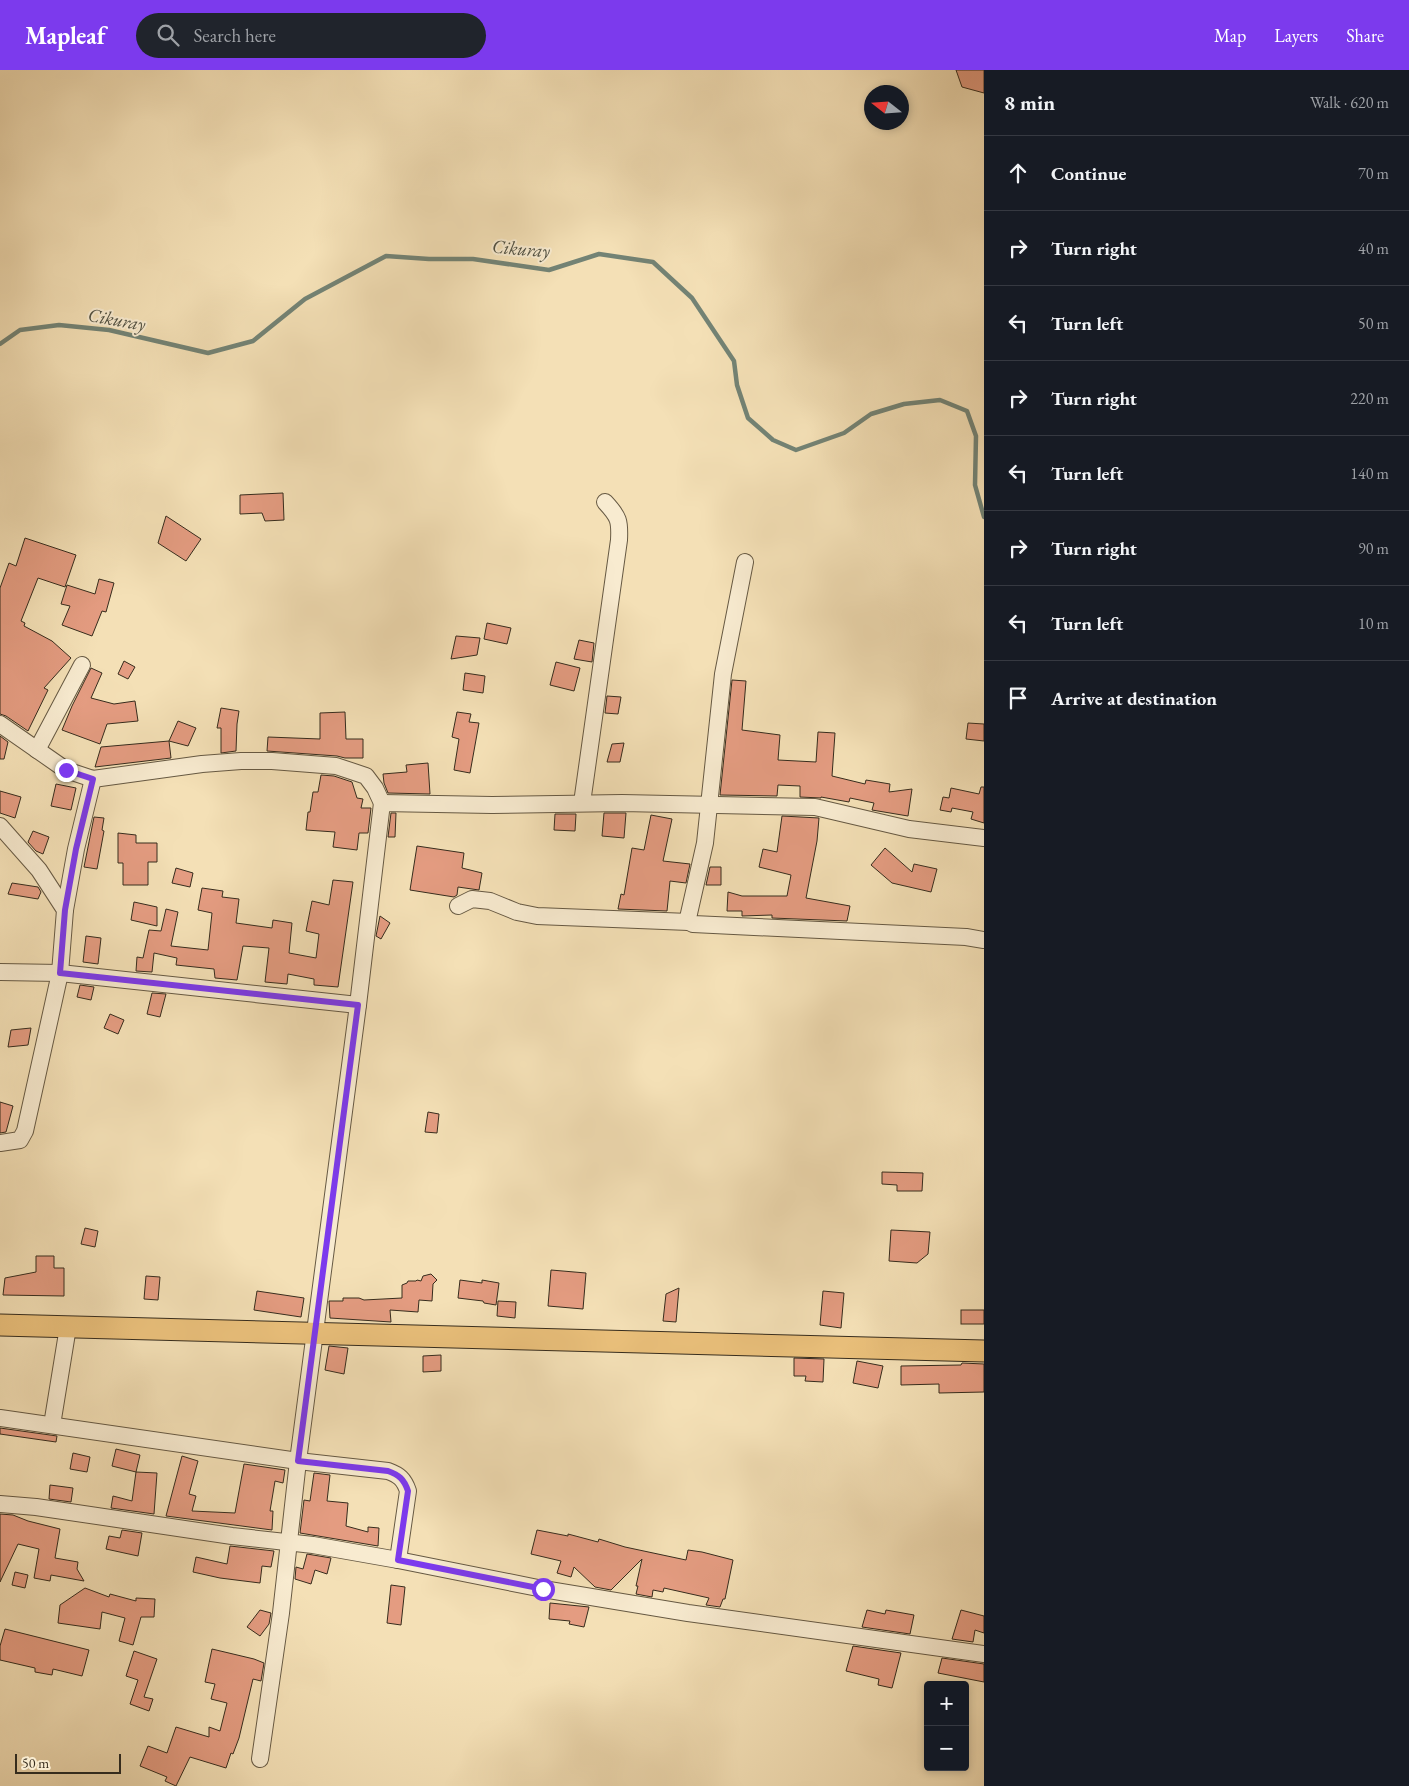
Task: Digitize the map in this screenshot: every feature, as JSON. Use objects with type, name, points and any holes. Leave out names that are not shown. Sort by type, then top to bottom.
[{"type":"main road","points":[[0,1326],[984,1351]]},
{"type":"street","points":[[582,803],[619,540],[617,515],[606,502]]},
{"type":"street","points":[[689,922],[688,918],[705,843],[724,667],[745,562]]},
{"type":"street","points":[[37,750],[82,665]]},
{"type":"street","points":[[0,724],[66,770],[93,779],[202,764],[241,761],[272,761],[336,766],[366,776],[375,788],[382,803],[358,1005],[298,1461],[281,1614],[260,1759]]},
{"type":"street","points":[[0,1143],[20,1140],[25,1131],[60,973],[65,910],[76,849],[93,779]]},
{"type":"street","points":[[382,803],[492,805],[582,803],[708,804],[816,807],[909,829],[984,838]]},
{"type":"street","points":[[0,826],[39,870],[65,910]]},
{"type":"street","points":[[458,906],[472,899],[490,901],[517,912],[538,916],[689,922],[693,924],[966,937],[984,940]]},
{"type":"street","points":[[0,972],[60,973],[358,1005]]},
{"type":"street","points":[[52,1425],[68,1327]]},
{"type":"street","points":[[0,1418],[298,1461],[388,1471],[397,1475],[405,1482],[408,1491],[398,1560]]},
{"type":"street","points":[[0,1504],[312,1545],[543,1589],[688,1613],[984,1654]]},
{"type":"building","points":[[956,70],[984,70],[984,93],[962,87]]},
{"type":"building","points":[[283,493],[284,520],[265,521],[262,513],[240,514],[240,495]]},
{"type":"building","points":[[166,516],[201,539],[186,561],[158,543]]},
{"type":"building","points":[[25,538],[76,555],[65,587],[38,578],[21,621],[25,623],[24,626],[52,641],[71,658],[44,688],[48,690],[28,731],[0,714],[0,588],[9,563],[16,566]]},
{"type":"building","points":[[99,579],[114,583],[106,612],[102,611],[92,636],[62,625],[70,606],[61,604],[67,585],[95,594]]},
{"type":"building","points":[[487,623],[511,628],[507,644],[484,639]]},
{"type":"building","points":[[456,636],[480,638],[477,655],[451,659]]},
{"type":"building","points":[[579,640],[594,643],[592,662],[574,659]]},
{"type":"building","points":[[124,661],[135,667],[128,679],[118,674]]},
{"type":"building","points":[[556,662],[580,668],[574,691],[550,685]]},
{"type":"building","points":[[91,668],[102,673],[91,698],[114,704],[135,701],[138,721],[107,724],[100,744],[62,730]]},
{"type":"building","points":[[465,673],[485,676],[483,693],[463,690]]},
{"type":"building","points":[[732,680],[746,681],[742,730],[780,735],[778,760],[816,762],[818,732],[835,733],[832,776],[865,784],[866,780],[890,784],[889,792],[912,789],[908,816],[872,810],[874,803],[850,798],[849,802],[821,797],[800,797],[800,786],[778,785],[777,796],[720,795]]},
{"type":"building","points":[[607,696],[621,697],[618,714],[605,713]]},
{"type":"building","points":[[221,708],[239,711],[236,751],[221,753],[221,728],[217,728]]},
{"type":"building","points":[[345,712],[346,739],[363,739],[363,758],[267,751],[268,737],[320,739],[320,713]]},
{"type":"building","points":[[457,712],[471,714],[469,722],[479,723],[470,773],[454,770],[459,739],[452,737]]},
{"type":"building","points":[[178,721],[196,728],[188,746],[169,741]]},
{"type":"building","points":[[968,723],[984,724],[984,741],[966,739]]},
{"type":"building","points":[[0,736],[8,742],[4,759],[0,759]]},
{"type":"building","points":[[169,741],[171,758],[95,767],[101,747]]},
{"type":"building","points":[[624,743],[620,762],[607,762],[612,744]]},
{"type":"building","points":[[428,763],[430,794],[388,793],[383,774],[407,772],[406,765]]},
{"type":"building","points":[[321,775],[334,776],[352,782],[357,798],[363,799],[361,808],[371,808],[368,833],[359,833],[357,850],[333,847],[335,832],[306,830],[313,792],[318,792]]},
{"type":"building","points":[[56,784],[76,788],[71,810],[51,806]]},
{"type":"building","points":[[981,787],[984,787],[984,823],[971,819],[973,812],[952,808],[951,812],[940,810],[943,797],[949,798],[951,788],[979,794]]},
{"type":"building","points":[[0,791],[21,797],[15,818],[0,813]]},
{"type":"building","points":[[391,813],[396,813],[395,837],[388,837]]},
{"type":"building","points":[[604,813],[626,813],[624,838],[602,836]]},
{"type":"building","points":[[555,814],[576,814],[575,831],[554,830]]},
{"type":"building","points":[[651,815],[672,819],[663,861],[690,864],[686,883],[670,881],[667,911],[618,909],[621,894],[624,895],[632,848],[644,850]]},
{"type":"building","points":[[782,816],[819,818],[817,841],[806,898],[850,906],[847,921],[772,918],[772,915],[742,916],[742,911],[727,911],[728,892],[742,896],[787,896],[791,875],[759,867],[763,849],[777,852]]},
{"type":"building","points":[[94,817],[104,818],[102,830],[104,831],[97,869],[84,867]]},
{"type":"building","points":[[33,831],[49,837],[43,854],[36,851],[28,842]]},
{"type":"building","points":[[118,833],[136,835],[136,843],[157,843],[157,862],[148,862],[148,885],[123,885],[123,863],[118,863]]},
{"type":"building","points":[[417,846],[464,853],[462,868],[482,873],[479,890],[458,887],[457,895],[454,897],[410,890]]},
{"type":"building","points":[[885,848],[912,872],[914,864],[937,869],[931,892],[892,883],[871,865]]},
{"type":"building","points":[[710,867],[721,867],[721,885],[706,885]]},
{"type":"building","points":[[176,868],[193,873],[190,887],[172,883]]},
{"type":"building","points":[[333,880],[353,882],[338,987],[314,985],[314,979],[288,974],[287,984],[265,982],[269,948],[243,946],[237,980],[215,978],[214,969],[176,965],[177,958],[154,953],[152,972],[136,971],[137,957],[143,958],[149,930],[161,931],[166,909],[178,912],[171,946],[208,950],[212,913],[198,910],[202,888],[223,891],[222,897],[239,899],[236,923],[272,928],[273,920],[292,923],[289,953],[316,958],[319,934],[306,931],[312,901],[329,905]]},
{"type":"building","points":[[12,883],[38,887],[41,892],[38,899],[8,894]]},
{"type":"building","points":[[134,902],[157,907],[157,926],[131,920]]},
{"type":"building","points":[[380,916],[390,923],[381,939],[376,936]]},
{"type":"building","points":[[86,936],[101,938],[98,964],[83,962]]},
{"type":"building","points":[[80,985],[94,987],[91,1000],[77,997]]},
{"type":"building","points":[[152,993],[166,994],[160,1017],[147,1014]]},
{"type":"building","points":[[110,1014],[124,1020],[118,1034],[104,1028]]},
{"type":"building","points":[[31,1028],[28,1045],[8,1047],[11,1030]]},
{"type":"building","points":[[0,1102],[13,1106],[6,1132],[0,1133]]},
{"type":"building","points":[[428,1112],[439,1114],[437,1133],[425,1132]]},
{"type":"building","points":[[882,1172],[923,1173],[922,1191],[897,1191],[897,1185],[882,1184]]},
{"type":"building","points":[[85,1228],[98,1231],[95,1247],[81,1244]]},
{"type":"building","points":[[891,1230],[930,1232],[928,1254],[917,1263],[889,1261]]},
{"type":"building","points":[[36,1256],[54,1256],[54,1268],[64,1268],[64,1296],[3,1295],[5,1278],[36,1272]]},
{"type":"building","points":[[551,1270],[586,1273],[583,1309],[548,1306]]},
{"type":"building","points":[[431,1274],[437,1280],[433,1284],[432,1301],[419,1300],[418,1312],[390,1310],[391,1322],[330,1318],[329,1301],[343,1301],[343,1298],[359,1298],[364,1300],[402,1298],[402,1285],[408,1281],[421,1281],[423,1276]]},
{"type":"building","points":[[146,1276],[160,1277],[158,1300],[144,1299]]},
{"type":"building","points":[[460,1280],[482,1283],[482,1280],[499,1283],[496,1305],[484,1303],[483,1301],[458,1298]]},
{"type":"building","points":[[679,1288],[676,1322],[663,1321],[666,1294]]},
{"type":"building","points":[[257,1291],[304,1298],[301,1317],[254,1310]]},
{"type":"building","points":[[823,1291],[844,1293],[841,1328],[820,1325]]},
{"type":"building","points":[[498,1301],[516,1302],[515,1318],[497,1316]]},
{"type":"building","points":[[961,1310],[984,1310],[984,1324],[961,1324]]},
{"type":"building","points":[[329,1346],[348,1348],[344,1374],[325,1370]]},
{"type":"building","points":[[441,1355],[441,1371],[423,1372],[423,1356]]},
{"type":"building","points":[[794,1358],[824,1359],[823,1382],[805,1381],[806,1376],[794,1376]]},
{"type":"building","points":[[857,1361],[883,1366],[878,1388],[853,1383]]},
{"type":"building","points":[[962,1363],[984,1364],[984,1392],[939,1393],[939,1384],[901,1385],[901,1366],[961,1365]]},
{"type":"building","points":[[0,1428],[57,1436],[56,1442],[0,1434]]},
{"type":"building","points":[[116,1449],[140,1455],[136,1472],[112,1466]]},
{"type":"building","points":[[73,1453],[90,1457],[87,1472],[70,1469]]},
{"type":"building","points":[[182,1456],[198,1461],[189,1494],[196,1496],[192,1511],[235,1513],[244,1464],[285,1470],[283,1483],[275,1481],[270,1511],[273,1511],[272,1530],[166,1516]]},
{"type":"building","points":[[136,1472],[157,1473],[154,1514],[111,1508],[113,1496],[132,1501]]},
{"type":"building","points":[[314,1473],[330,1475],[327,1501],[348,1503],[346,1526],[368,1532],[368,1527],[379,1528],[378,1546],[300,1533],[304,1500],[310,1501]]},
{"type":"building","points":[[50,1485],[73,1488],[71,1502],[49,1499]]},
{"type":"building","points":[[0,1514],[13,1515],[60,1529],[55,1558],[78,1562],[77,1569],[84,1581],[51,1575],[50,1581],[34,1578],[39,1549],[18,1544],[0,1582]]},
{"type":"building","points":[[122,1530],[142,1533],[138,1556],[106,1549],[109,1536],[120,1538]]},
{"type":"building","points":[[537,1530],[568,1536],[568,1534],[598,1542],[599,1539],[625,1547],[686,1560],[688,1550],[733,1560],[725,1599],[723,1599],[720,1607],[706,1605],[709,1598],[664,1588],[663,1592],[653,1590],[652,1597],[636,1594],[642,1559],[611,1590],[595,1587],[574,1567],[571,1577],[557,1573],[561,1561],[531,1554]]},
{"type":"building","points":[[230,1546],[274,1551],[271,1567],[262,1566],[260,1583],[220,1578],[193,1572],[196,1557],[227,1564]]},
{"type":"building","points":[[307,1554],[331,1558],[327,1574],[315,1570],[311,1584],[295,1579],[296,1567],[303,1569]]},
{"type":"building","points":[[15,1572],[28,1575],[25,1588],[12,1585]]},
{"type":"building","points":[[391,1585],[405,1587],[401,1625],[387,1623]]},
{"type":"building","points":[[85,1588],[109,1597],[110,1594],[136,1601],[136,1598],[155,1599],[154,1617],[141,1617],[133,1645],[119,1641],[125,1618],[102,1612],[100,1629],[58,1623],[60,1605]]},
{"type":"building","points":[[550,1603],[589,1607],[584,1627],[569,1624],[570,1621],[549,1619]]},
{"type":"building","points":[[260,1610],[271,1613],[269,1624],[260,1636],[247,1627]]},
{"type":"building","points":[[867,1610],[885,1614],[886,1610],[914,1615],[910,1634],[862,1627]]},
{"type":"building","points":[[961,1610],[984,1616],[984,1633],[975,1630],[973,1642],[952,1639]]},
{"type":"building","points":[[5,1629],[89,1650],[82,1676],[53,1669],[52,1675],[35,1672],[35,1668],[0,1660],[0,1646]]},
{"type":"building","points":[[853,1646],[901,1653],[892,1688],[878,1685],[879,1679],[846,1671]]},
{"type":"building","points":[[212,1649],[264,1663],[261,1681],[253,1679],[239,1738],[226,1768],[190,1757],[176,1786],[165,1781],[167,1777],[140,1766],[148,1746],[167,1753],[176,1727],[209,1737],[209,1727],[220,1731],[227,1703],[211,1699],[215,1684],[205,1682]]},
{"type":"building","points":[[134,1651],[157,1659],[144,1697],[153,1699],[149,1711],[130,1704],[138,1680],[126,1676]]},
{"type":"building","points":[[942,1658],[984,1664],[984,1682],[938,1673]]},
{"type":"waterway","name":"Cikuray","points":[[0,344],[20,330],[59,325],[109,330],[208,353],[253,341],[305,299],[386,256],[429,259],[473,259],[549,270],[599,254],[653,262],[692,298],[734,361],[737,385],[748,418],[773,440],[796,450],[844,433],[871,414],[904,404],[940,400],[967,411],[976,436],[975,485],[984,517]]},
{"type":"route","points":[[66,770],[93,779],[76,849],[65,910],[60,973],[358,1005],[298,1461],[388,1471],[397,1475],[405,1482],[408,1491],[398,1560],[543,1589]]}]
